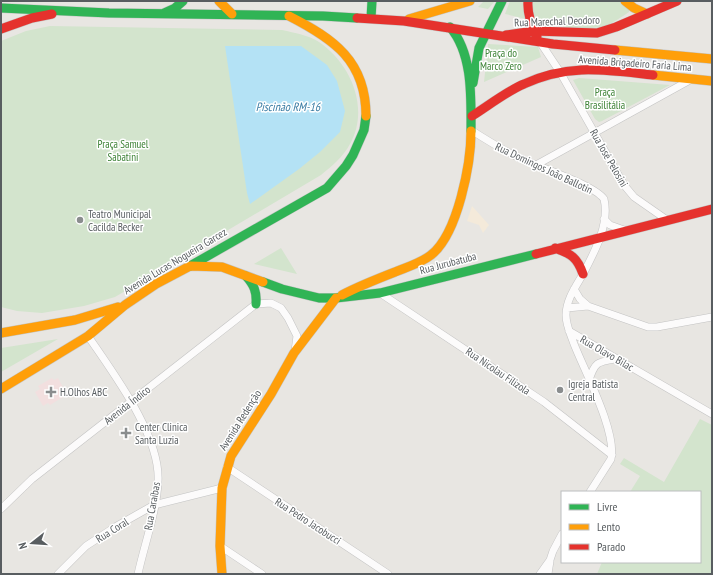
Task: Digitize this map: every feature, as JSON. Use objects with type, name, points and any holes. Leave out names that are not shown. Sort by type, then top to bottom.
[{"type":"main road","points":[[164,13],[175,8],[183,1]]},
{"type":"main road","points":[[219,1],[232,14]]},
{"type":"main road","points":[[371,18],[372,1]]},
{"type":"main road","name":"Rua Marechal Deodoro","points":[[404,21],[470,1]]},
{"type":"main road","points":[[336,298],[359,286],[431,256],[444,240],[462,197],[468,165],[472,96],[479,48],[502,1]]},
{"type":"main road","points":[[528,1],[528,17],[540,42]]},
{"type":"main road","points":[[625,1],[634,8],[647,14]]},
{"type":"main road","name":"Rua Marechal Deodoro","points":[[504,35],[534,32],[597,33],[616,27],[677,1]]},
{"type":"main road","points":[[1,8],[67,11]]},
{"type":"main road","points":[[1,29],[32,18],[67,11]]},
{"type":"main road","name":"Rua Marechal Deodoro","points":[[67,11],[371,18],[486,32],[540,42]]},
{"type":"main road","name":"Avenida Lucas Nogueira Garcez","points":[[1,389],[88,336],[125,305],[156,284],[327,188],[350,162],[360,142],[366,120],[364,92],[356,69],[342,50],[323,34],[289,16]]},
{"type":"main road","points":[[450,27],[457,35],[465,52],[472,96]]},
{"type":"main road","name":"Avenida Brigadeiro Faria Lima","points":[[540,42],[712,59]]},
{"type":"main road","name":"Avenida Brigadeiro Faria Lima","points":[[472,116],[523,84],[542,76],[560,72],[592,69],[712,81]]},
{"type":"main road","name":"Rua Jurubatuba","points":[[190,266],[222,267],[282,289],[319,298],[336,298],[380,293],[712,208]]},
{"type":"main road","points":[[555,248],[567,252],[575,257],[583,274]]},
{"type":"main road","points":[[245,275],[255,287],[257,295],[256,304]]},
{"type":"main road","name":"Avenida Redenção","points":[[222,574],[220,546],[222,488],[231,456],[271,394],[294,353],[336,298]]},
{"type":"main road","points":[[1,333],[76,320],[125,305]]},
{"type":"street","name":"Rua José Pelosini","points":[[540,42],[560,72],[615,171],[627,189],[634,196],[667,220]]},
{"type":"street","points":[[536,165],[692,79]]},
{"type":"street","name":"Rua Domingos João Ballotin","points":[[471,130],[501,149],[573,180],[599,194],[604,199],[605,203],[601,237]]},
{"type":"street","points":[[604,219],[610,225],[626,231]]},
{"type":"street","name":"Rua Olavo Bilac","points":[[601,237],[574,289],[567,308],[567,324],[569,331],[712,414]]},
{"type":"street","points":[[574,289],[580,299],[588,306],[648,327],[656,327],[712,317]]},
{"type":"street","name":"Rua Nicolau Filizola","points":[[380,293],[544,402],[612,455]]},
{"type":"street","points":[[256,304],[271,302],[281,308],[297,336],[294,353]]},
{"type":"street","name":"Avenida Índico","points":[[1,509],[32,479],[256,304]]},
{"type":"street","points":[[567,308],[588,306]]},
{"type":"street","points":[[569,331],[609,432],[612,455],[591,491]]},
{"type":"street","name":"Rua Caraíbas","points":[[88,336],[131,402],[152,444],[157,463],[158,482],[154,506],[138,574]]},
{"type":"street","points":[[589,380],[592,369],[595,366],[603,361],[616,359]]},
{"type":"street","name":"Rua Pedro Jacobucci","points":[[227,467],[388,574]]},
{"type":"street","name":"Rua Coral","points":[[58,574],[86,546],[115,527],[154,506],[222,488]]},
{"type":"street","points":[[548,574],[553,551],[561,536]]},
{"type":"street","points":[[220,546],[262,574]]},
{"type":"street","points":[[540,574],[550,560]]},
{"type":"shaded area","points":[[472,206],[489,225],[483,233],[479,225],[467,221]]},
{"type":"shaded area","name":"H.Olhos ABC","points":[[52,378],[54,380],[58,378],[66,393],[62,395],[63,397],[50,405],[48,403],[43,406],[35,392],[40,389],[38,386]]},
{"type":"green space","points":[[484,1],[495,1],[488,9],[478,7]]},
{"type":"green space","points":[[510,1],[619,1],[629,7],[629,12],[614,22],[604,26],[593,28],[568,27],[505,14]]},
{"type":"green space","name":"Praça Samuel Sabatini","points":[[50,26],[282,30],[306,36],[319,42],[330,51],[348,74],[354,88],[357,102],[358,116],[356,130],[350,144],[341,157],[321,175],[115,297],[84,306],[42,313],[17,311],[1,307],[1,41],[26,31]]},
{"type":"green space","name":"Praça do Marco Zero","points":[[488,44],[538,47],[541,57],[484,82]]},
{"type":"green space","name":"Praça Brasilitália","points":[[579,78],[670,85],[599,122],[595,119],[573,80]]},
{"type":"green space","points":[[281,248],[297,274],[254,264]]},
{"type":"green space","points":[[58,339],[1,372],[1,348]]},
{"type":"green space","points":[[700,419],[712,425],[712,574],[597,574],[602,563],[701,563],[701,491],[631,491],[640,476],[620,464],[624,458],[664,482]]},
{"type":"water","name":"Piscinão RM-16","points":[[225,46],[301,46],[327,65],[337,81],[345,111],[340,132],[320,152],[250,204],[247,193]]},
{"type":"traffic: fast","points":[[164,13],[175,8],[183,1]]},
{"type":"traffic: fast","points":[[371,18],[372,1]]},
{"type":"traffic: fast","points":[[473,83],[479,48],[502,1]]},
{"type":"traffic: fast","points":[[1,8],[109,13],[323,16],[357,18]]},
{"type":"traffic: fast","points":[[450,27],[458,38],[467,63],[471,104],[471,131]]},
{"type":"traffic: fast","points":[[190,266],[327,188],[346,166],[353,155],[364,130],[366,116]]},
{"type":"traffic: fast","points":[[263,282],[282,289],[319,298],[336,298],[380,293],[536,254]]},
{"type":"traffic: fast","points":[[246,276],[254,289],[256,304]]},
{"type":"traffic: slow","points":[[219,1],[232,14]]},
{"type":"traffic: slow","points":[[409,19],[470,1]]},
{"type":"traffic: slow","points":[[625,1],[634,8],[647,14]]},
{"type":"traffic: slow","points":[[289,16],[333,43],[354,66],[365,97],[366,116]]},
{"type":"traffic: slow","points":[[615,50],[712,59]]},
{"type":"traffic: slow","points":[[653,75],[712,81]]},
{"type":"traffic: slow","points":[[342,295],[414,265],[431,255],[440,245],[449,231],[456,215],[461,197],[469,161],[471,131]]},
{"type":"traffic: slow","points":[[1,389],[88,336],[125,305],[156,284],[190,266],[222,267],[263,282]]},
{"type":"traffic: slow","points":[[222,574],[220,546],[222,488],[231,456],[271,394],[294,353],[336,298]]},
{"type":"traffic: slow","points":[[1,333],[75,320],[118,307]]},
{"type":"traffic: jam","points":[[528,1],[530,19],[537,37]]},
{"type":"traffic: jam","points":[[506,35],[534,31],[597,33],[616,27],[677,1]]},
{"type":"traffic: jam","points":[[1,29],[32,18],[52,14]]},
{"type":"traffic: jam","points":[[357,18],[404,21],[553,44],[615,50]]},
{"type":"traffic: jam","points":[[472,116],[518,87],[541,77],[557,73],[603,70],[653,75]]},
{"type":"traffic: jam","points":[[536,254],[712,209]]},
{"type":"traffic: jam","points":[[555,248],[573,257],[583,274]]},
{"type":"place","name":"Teatro Municipal Cacilda Becker","points":[[80,220]]},
{"type":"place","name":"Igreja Batista Central","points":[[560,390]]},
{"type":"place","name":"H.Olhos ABC","points":[[51,392]]},
{"type":"place","name":"Center Clinica Santa Luzia","points":[[126,433]]}]
